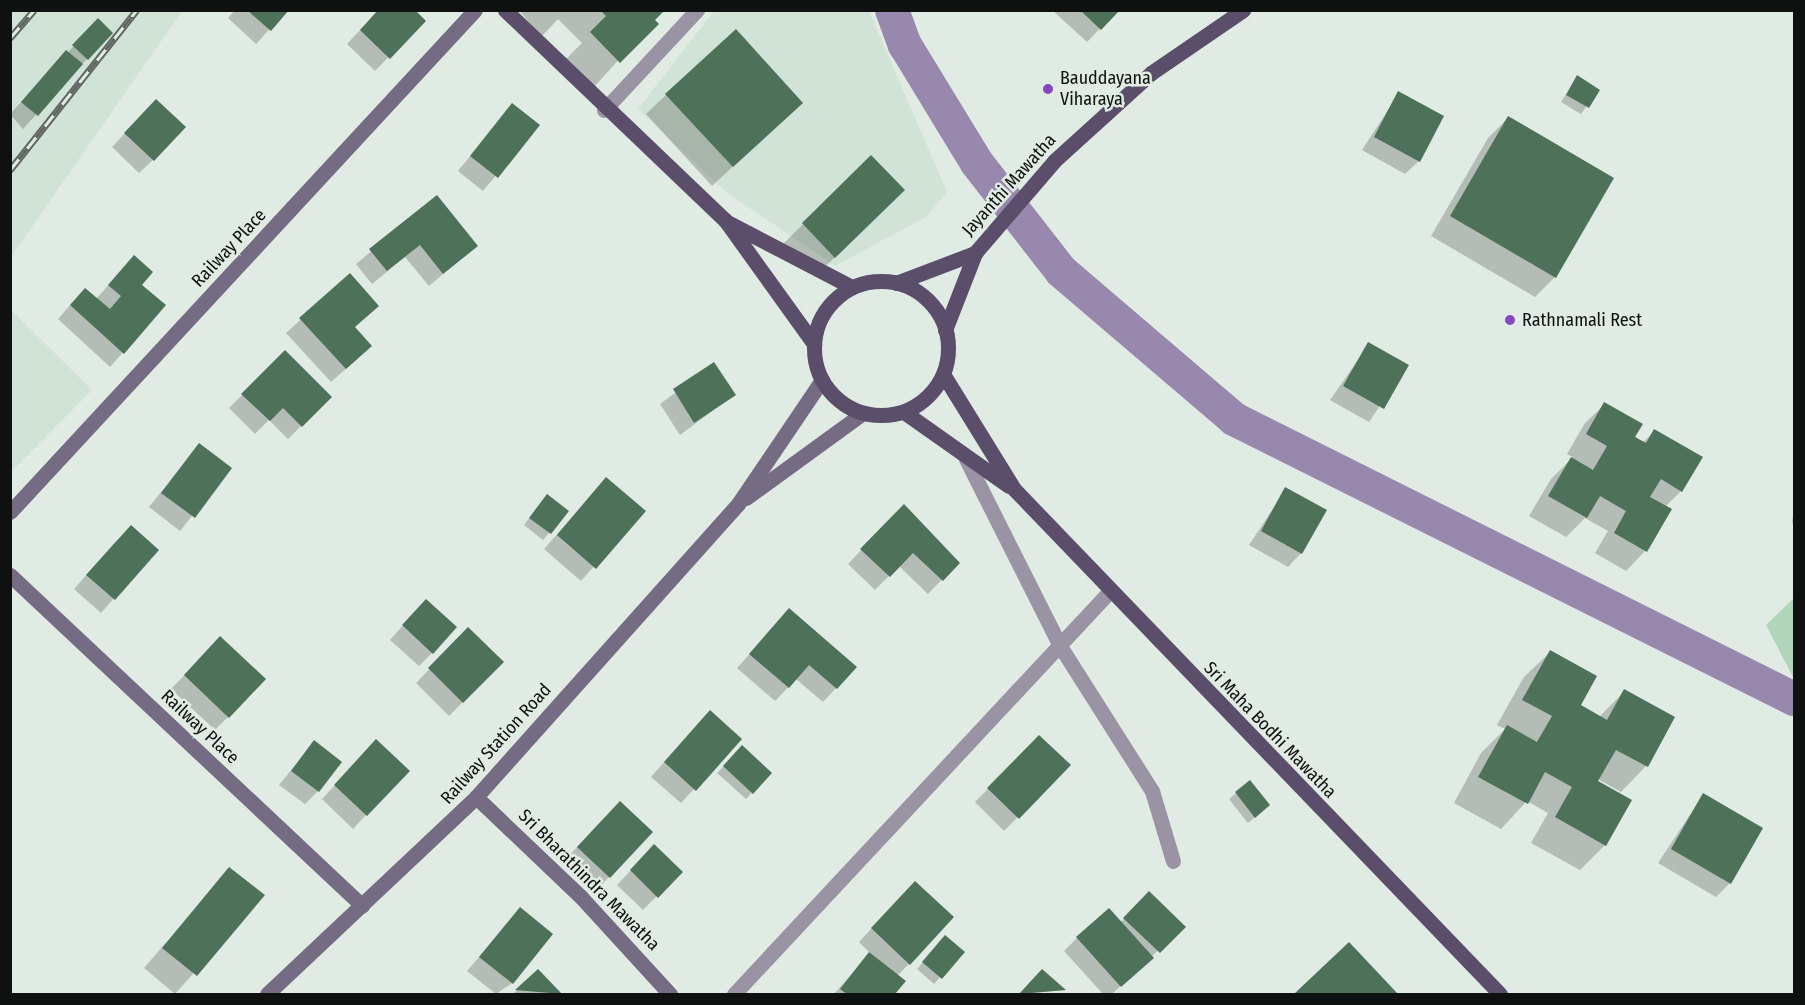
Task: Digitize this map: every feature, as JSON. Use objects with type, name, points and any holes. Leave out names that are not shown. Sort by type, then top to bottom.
[{"type":"main road","name":"Railway Place","points":[[10,512],[475,10]]},
{"type":"main road","points":[[505,10],[604,110],[725,220],[814,344],[822,380],[839,400],[863,413],[904,412],[928,397],[943,374],[945,330],[927,300],[896,283],[852,287],[725,220]]},
{"type":"main road","name":"Jayanthi Mawatha","points":[[945,330],[975,253],[1054,161],[1151,73],[1243,10]]},
{"type":"main road","name":"Jayanthi Mawatha","points":[[896,283],[975,253]]},
{"type":"main road","points":[[814,344],[825,310],[852,287]]},
{"type":"main road","name":"Sri Maha Bodhi Mawatha","points":[[943,374],[1014,489],[1108,592],[1500,994]]},
{"type":"main road","name":"Railway Station Road","points":[[267,994],[477,797],[738,504],[822,380]]},
{"type":"main road","name":"Sri Maha Bodhi Mawatha","points":[[904,412],[966,459],[1014,489]]},
{"type":"main road","name":"Railway Station Road","points":[[738,504],[863,413]]},
{"type":"main road","name":"Railway Place","points":[[10,575],[362,906]]},
{"type":"main road","name":"Sri Bharathindra Mawatha","points":[[477,797],[582,897],[670,994]]},
{"type":"street","points":[[604,110],[697,10]]},
{"type":"street","points":[[966,459],[1060,646],[1152,791],[1173,861]]},
{"type":"street","points":[[734,994],[1108,592]]},
{"type":"shaded area","points":[[11,11],[182,11],[11,257]]},
{"type":"shaded area","points":[[714,11],[869,11],[947,192],[926,217],[835,266],[726,192],[638,109]]},
{"type":"shaded area","points":[[11,310],[92,390],[10,472]]},
{"type":"green space","points":[[1794,598],[1794,679],[1766,625]]},
{"type":"building","points":[[247,10],[289,10],[271,31]]},
{"type":"building","points":[[378,10],[415,10],[426,21],[390,59],[360,30]]},
{"type":"building","points":[[600,10],[665,10],[655,20],[659,24],[620,63],[590,32],[606,16]]},
{"type":"building","points":[[1080,10],[1120,10],[1101,30]]},
{"type":"building","points":[[98,18],[113,33],[88,60],[72,45]]},
{"type":"building","points":[[736,29],[803,103],[733,167],[665,94]]},
{"type":"building","points":[[66,50],[83,64],[38,116],[21,102]]},
{"type":"building","points":[[1577,75],[1600,90],[1589,108],[1566,95]]},
{"type":"building","points":[[1398,91],[1444,116],[1420,162],[1374,137]]},
{"type":"building","points":[[156,99],[186,127],[154,161],[124,133]]},
{"type":"building","points":[[512,103],[540,125],[498,178],[470,156]]},
{"type":"building","points":[[1508,116],[1614,178],[1556,278],[1450,216]]},
{"type":"building","points":[[871,155],[905,190],[835,258],[802,223]]},
{"type":"building","points":[[437,195],[478,246],[443,274],[420,245],[387,271],[369,249]]},
{"type":"building","points":[[134,255],[153,272],[142,285],[166,305],[124,354],[70,305],[85,288],[110,309],[121,296],[108,285]]},
{"type":"building","points":[[350,273],[379,306],[355,327],[372,346],[346,369],[299,318]]},
{"type":"building","points":[[1368,342],[1409,365],[1384,409],[1343,386]]},
{"type":"building","points":[[285,350],[332,397],[302,427],[283,408],[270,421],[241,394]]},
{"type":"building","points":[[714,362],[736,395],[694,423],[673,389]]},
{"type":"building","points":[[1604,402],[1643,424],[1635,437],[1646,443],[1654,429],[1703,457],[1682,492],[1661,479],[1650,497],[1672,509],[1647,552],[1614,533],[1626,511],[1600,496],[1587,518],[1548,496],[1571,457],[1593,470],[1607,446],[1586,434]]},
{"type":"building","points":[[199,443],[232,468],[195,518],[161,493]]},
{"type":"building","points":[[606,477],[646,511],[596,569],[557,535]]},
{"type":"building","points":[[1285,487],[1327,510],[1302,554],[1261,531]]},
{"type":"building","points":[[547,494],[569,511],[551,534],[529,518]]},
{"type":"building","points":[[904,504],[960,563],[943,581],[913,553],[890,577],[860,549]]},
{"type":"building","points":[[131,525],[159,550],[115,600],[86,575]]},
{"type":"building","points":[[426,599],[457,627],[433,654],[402,625]]},
{"type":"building","points":[[789,608],[857,667],[837,689],[809,665],[789,688],[749,654]]},
{"type":"building","points":[[468,627],[504,662],[463,703],[428,668]]},
{"type":"building","points":[[220,636],[266,679],[229,718],[184,675]]},
{"type":"building","points":[[1550,650],[1597,676],[1581,705],[1607,720],[1624,689],[1675,717],[1648,767],[1616,750],[1598,781],[1632,800],[1606,846],[1555,817],[1572,787],[1545,772],[1528,804],[1478,777],[1507,725],[1537,742],[1552,716],[1522,700]]},
{"type":"building","points":[[710,710],[742,739],[696,791],[664,762]]},
{"type":"building","points":[[1039,735],[1071,765],[1019,819],[987,788]]},
{"type":"building","points":[[376,739],[410,771],[367,816],[334,785]]},
{"type":"building","points":[[314,740],[342,762],[319,792],[291,771]]},
{"type":"building","points":[[742,745],[772,773],[753,794],[723,766]]},
{"type":"building","points":[[1250,780],[1270,805],[1255,818],[1235,792]]},
{"type":"building","points":[[1703,793],[1763,828],[1731,884],[1671,849]]},
{"type":"building","points":[[620,801],[653,832],[610,878],[577,847]]},
{"type":"building","points":[[654,844],[683,872],[658,898],[630,870]]},
{"type":"building","points":[[229,867],[265,895],[197,976],[162,948]]},
{"type":"building","points":[[915,881],[954,917],[910,965],[871,928]]},
{"type":"building","points":[[1149,891],[1186,927],[1160,953],[1123,918]]},
{"type":"building","points":[[520,907],[553,934],[513,984],[479,957]]},
{"type":"building","points":[[1109,908],[1154,958],[1121,987],[1076,937]]},
{"type":"building","points":[[945,935],[965,952],[942,979],[922,962]]},
{"type":"building","points":[[1349,942],[1398,994],[1294,994]]},
{"type":"building","points":[[869,952],[906,981],[895,994],[847,994],[840,989]]},
{"type":"building","points":[[538,969],[562,994],[515,990]]},
{"type":"building","points":[[1042,969],[1066,990],[1019,994]]},
{"type":"waterway","points":[[892,10],[905,45],[977,163],[1061,271],[1234,419],[1794,699]]},
{"type":"railway","points":[[10,38],[34,10]]},
{"type":"railway","points":[[10,170],[137,10]]},
{"type":"place","name":"Bauddayana Viharaya","points":[[1048,89]]},
{"type":"place","name":"Rathnamali Rest","points":[[1510,320]]}]
